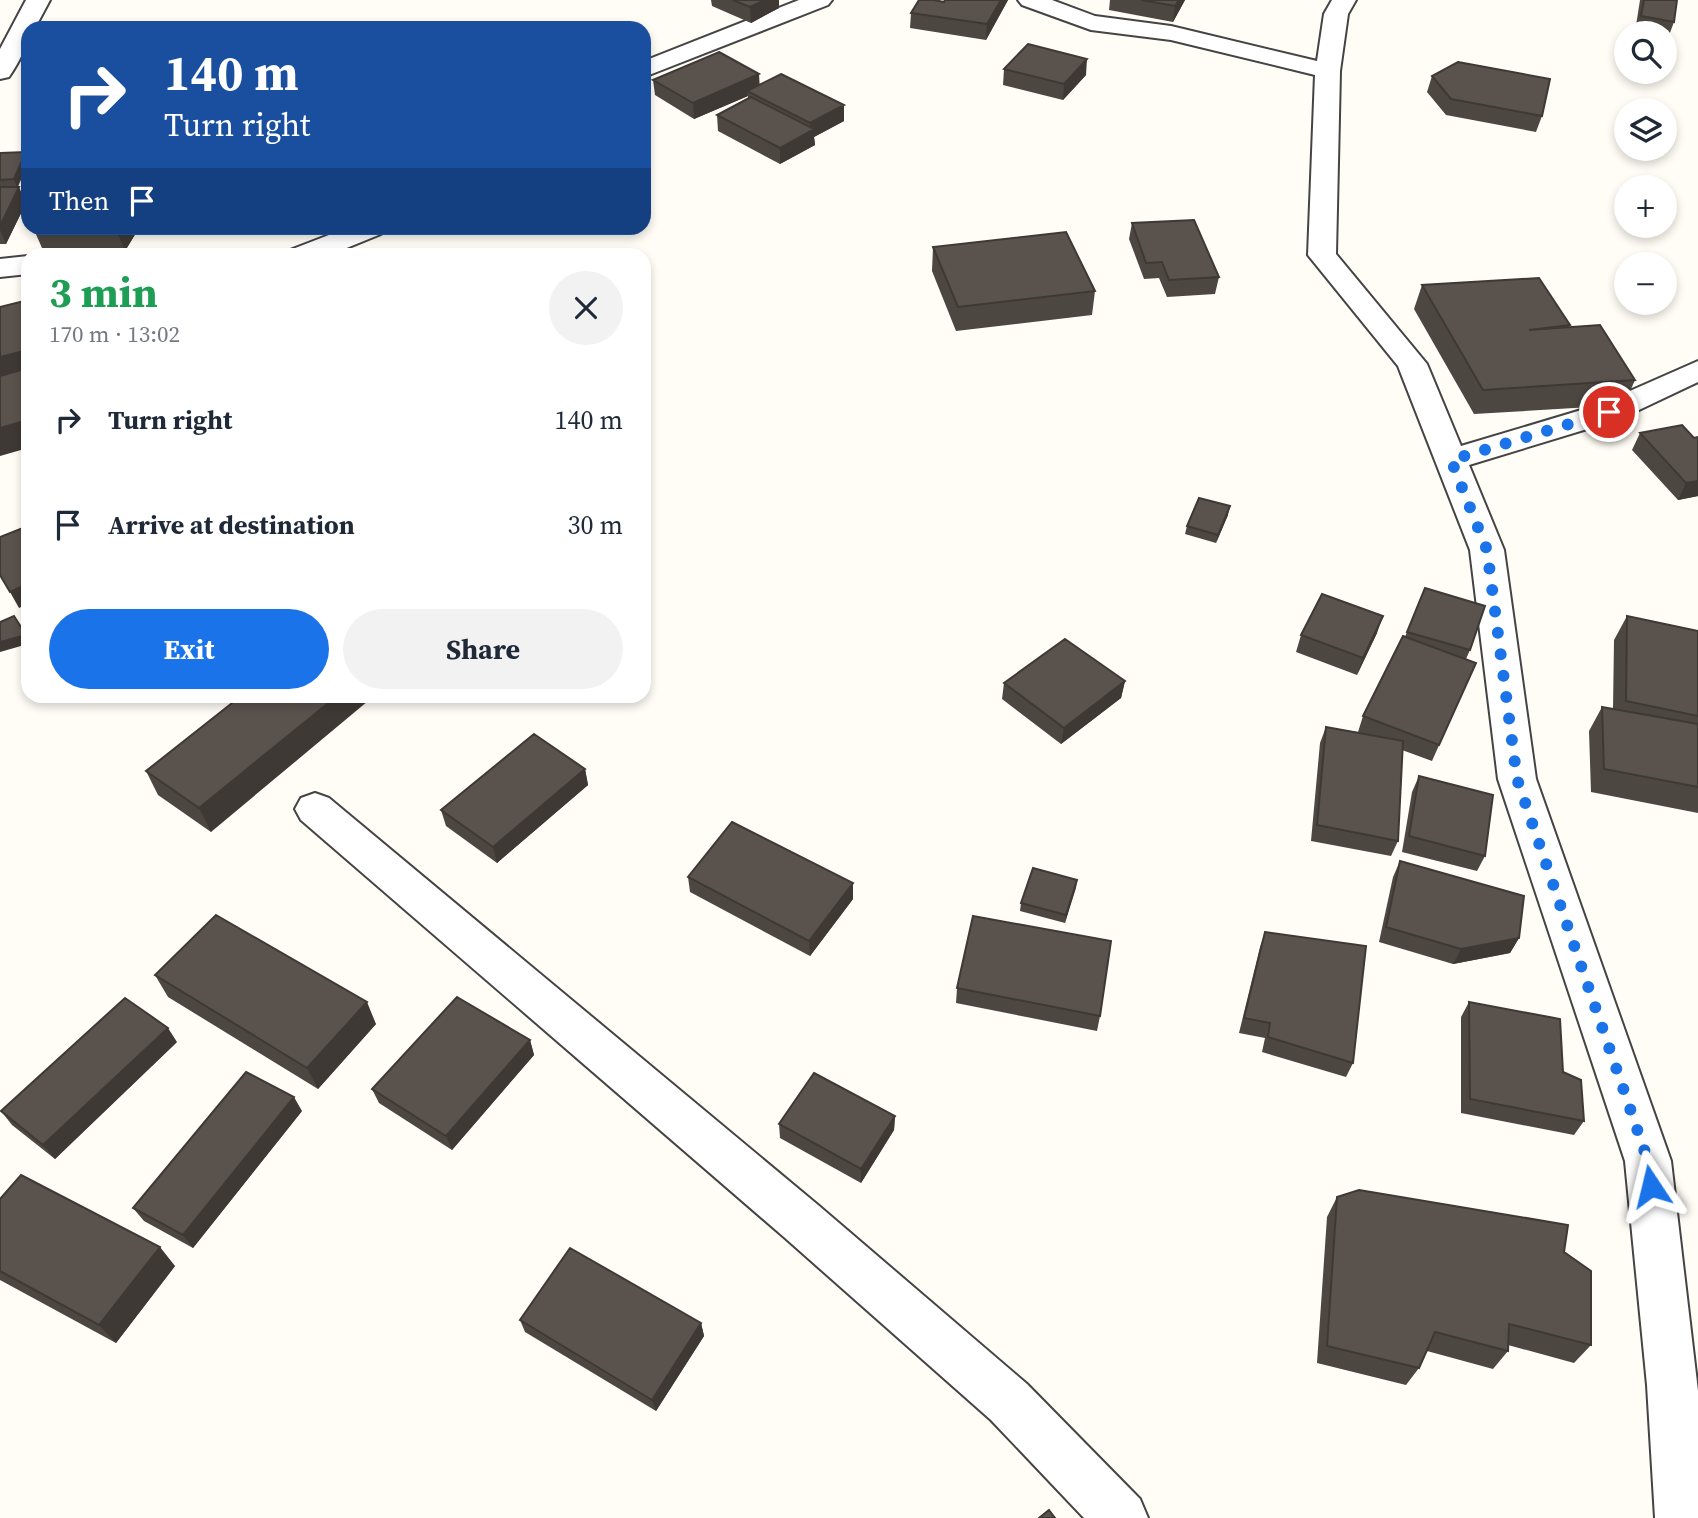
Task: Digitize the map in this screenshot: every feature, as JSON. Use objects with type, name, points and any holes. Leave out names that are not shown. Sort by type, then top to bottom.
[{"type":"street","points":[[27,21],[38,0]]},
{"type":"street","points":[[651,67],[820,0]]},
{"type":"street","points":[[1030,0],[1091,23],[1171,33],[1328,71]]},
{"type":"street","points":[[1343,0],[1336,14],[1328,71],[1322,255],[1412,364],[1487,550],[1517,779],[1648,1161],[1672,1385],[1682,1518]]},
{"type":"street","points":[[0,72],[21,32]]},
{"type":"street","points":[[320,248],[353,235]]},
{"type":"street","points":[[0,268],[21,266]]},
{"type":"street","points":[[1451,460],[1609,412],[1698,370]]},
{"type":"street","points":[[315,809],[801,1221],[999,1393],[1121,1518]]},
{"type":"building","points":[[732,0],[765,0],[750,7]]},
{"type":"building","points":[[919,0],[1001,0],[987,24],[911,13]]},
{"type":"building","points":[[1141,0],[1179,0],[1175,6]]},
{"type":"building","points":[[1644,0],[1677,0],[1674,21],[1641,16]]},
{"type":"building","points":[[1028,44],[1087,59],[1064,84],[1004,69]]},
{"type":"building","points":[[719,52],[759,74],[693,103],[653,80]]},
{"type":"building","points":[[1458,62],[1550,79],[1542,116],[1451,99],[1432,76]]},
{"type":"building","points":[[781,74],[844,105],[810,123],[747,91]]},
{"type":"building","points":[[751,97],[814,129],[780,148],[717,115]]},
{"type":"building","points":[[21,152],[21,163],[14,179],[0,180],[0,153]]},
{"type":"building","points":[[0,187],[19,187],[0,226]]},
{"type":"building","points":[[1194,220],[1219,277],[1169,280],[1162,262],[1146,263],[1132,223]]},
{"type":"building","points":[[1066,232],[1095,291],[958,307],[933,247]]},
{"type":"building","points":[[1539,278],[1570,325],[1529,330],[1600,325],[1635,380],[1483,390],[1422,285]]},
{"type":"building","points":[[21,302],[21,352],[0,357],[0,307]]},
{"type":"building","points":[[21,370],[21,422],[0,428],[0,376]]},
{"type":"building","points":[[1682,425],[1694,438],[1698,437],[1698,481],[1686,483],[1640,433]]},
{"type":"building","points":[[1199,498],[1230,506],[1218,535],[1187,526]]},
{"type":"building","points":[[21,529],[21,587],[10,592],[0,575],[0,537]]},
{"type":"building","points":[[1425,588],[1485,606],[1470,650],[1407,632]]},
{"type":"building","points":[[1322,594],[1383,616],[1363,658],[1301,635]]},
{"type":"building","points":[[14,616],[21,627],[21,636],[0,642],[0,622]]},
{"type":"building","points":[[1627,616],[1698,631],[1698,716],[1626,701]]},
{"type":"building","points":[[1403,636],[1476,663],[1439,745],[1363,716]]},
{"type":"building","points":[[1065,639],[1125,681],[1064,728],[1004,683]]},
{"type":"building","points":[[232,703],[328,703],[199,808],[146,771]]},
{"type":"building","points":[[1602,707],[1698,724],[1698,787],[1604,769]]},
{"type":"building","points":[[1326,727],[1403,741],[1398,841],[1317,825]]},
{"type":"building","points":[[534,734],[585,769],[493,847],[441,810]]},
{"type":"building","points":[[1419,776],[1493,795],[1485,856],[1409,836]]},
{"type":"building","points":[[732,822],[853,883],[809,941],[688,877]]},
{"type":"building","points":[[1400,861],[1524,896],[1519,938],[1461,949],[1386,927]]},
{"type":"building","points":[[1033,868],[1077,880],[1066,915],[1021,903]]},
{"type":"building","points":[[216,915],[367,1002],[307,1068],[155,975]]},
{"type":"building","points":[[973,916],[1111,941],[1100,1016],[957,988]]},
{"type":"building","points":[[1265,932],[1366,946],[1353,1063],[1268,1037],[1270,1023],[1244,1018]]},
{"type":"building","points":[[457,997],[530,1040],[446,1136],[372,1089]]},
{"type":"building","points":[[125,998],[168,1028],[43,1145],[1,1111]]},
{"type":"building","points":[[1469,1002],[1560,1019],[1563,1072],[1581,1080],[1584,1121],[1470,1099]]},
{"type":"building","points":[[246,1072],[294,1097],[183,1235],[133,1208]]},
{"type":"building","points":[[814,1073],[895,1116],[861,1169],[779,1124]]},
{"type":"building","points":[[21,1175],[160,1247],[99,1325],[0,1271],[0,1199]]},
{"type":"building","points":[[1359,1190],[1568,1225],[1564,1252],[1591,1271],[1591,1345],[1509,1324],[1508,1351],[1435,1332],[1419,1368],[1327,1346],[1337,1197]]},
{"type":"building","points":[[570,1248],[701,1323],[652,1400],[520,1320]]},
{"type":"building","points":[[1049,1510],[1055,1518],[1039,1518]]},
{"type":"route","points":[[1609,412],[1451,460],[1487,550],[1517,779],[1648,1161],[1651,1186]]}]
